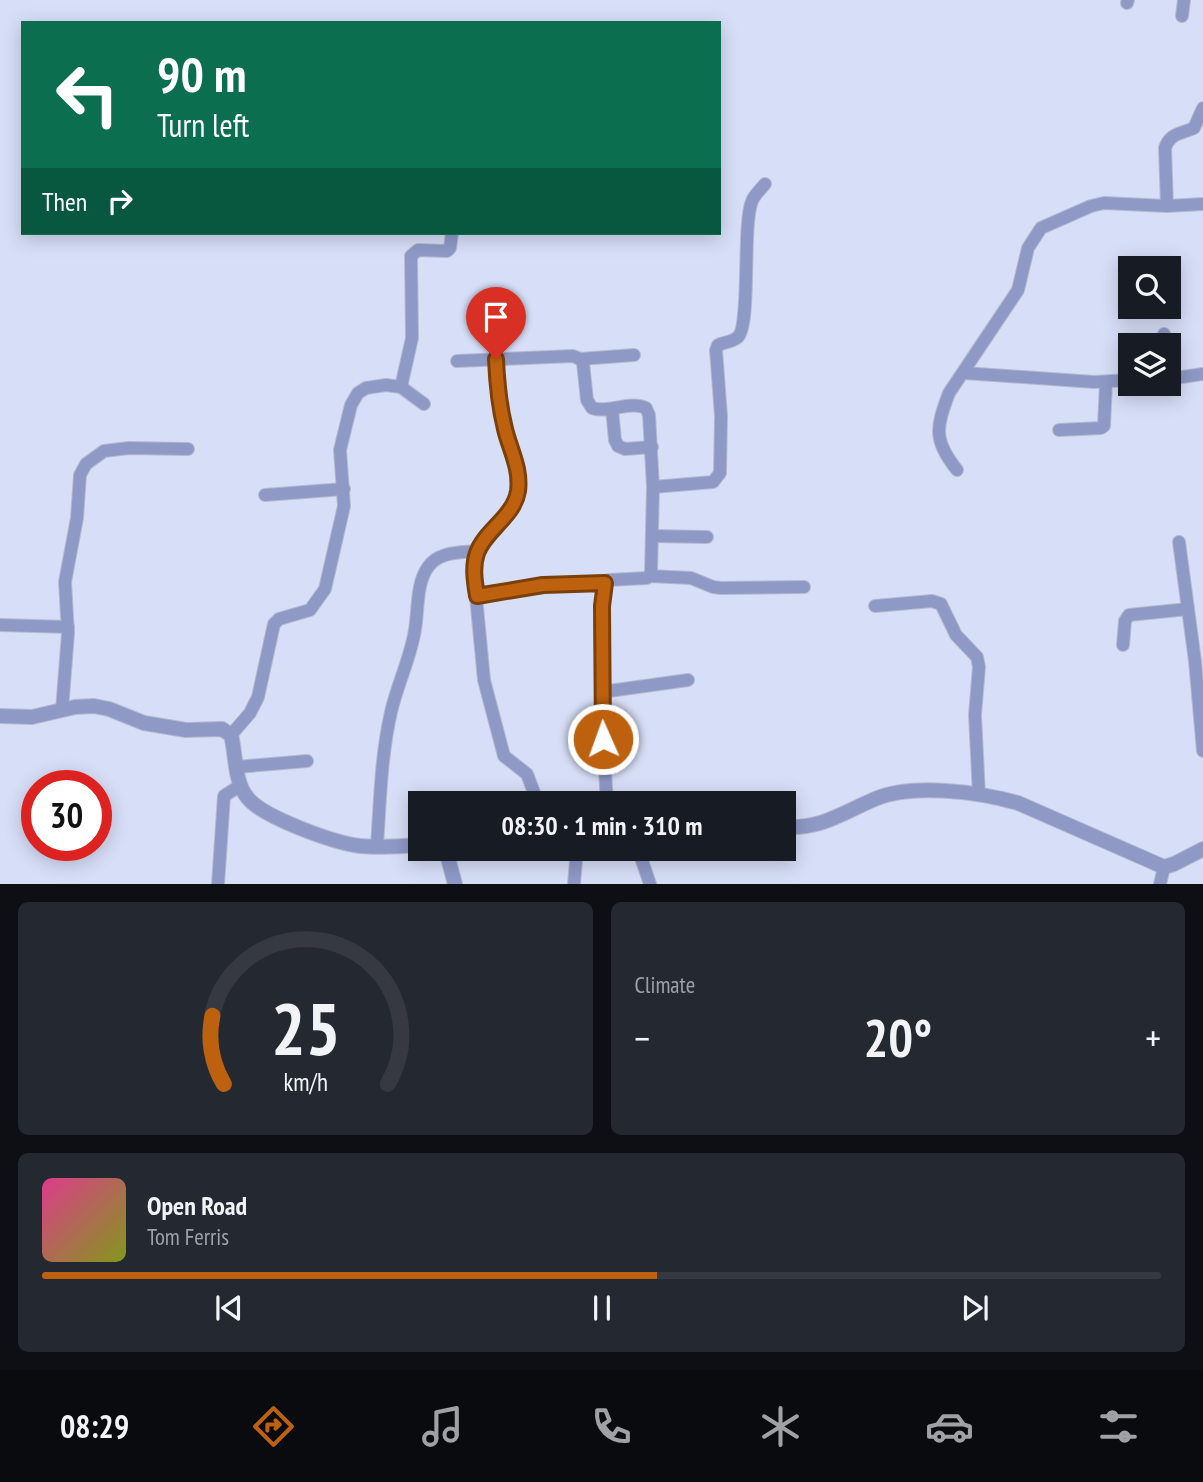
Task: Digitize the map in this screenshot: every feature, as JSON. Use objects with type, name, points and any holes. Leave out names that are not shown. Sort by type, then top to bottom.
[{"type":"street","points":[[1182,16],[1184,0]]},
{"type":"street","points":[[1167,206],[1167,140],[1194,128],[1203,108]]},
{"type":"street","points":[[653,487],[713,482],[720,473],[721,416],[716,350],[718,345],[735,339],[741,333],[749,217],[752,200],[765,184]]},
{"type":"street","points":[[957,470],[943,452],[939,438],[950,393],[1018,290],[1028,248],[1041,228],[1104,203],[1167,206],[1203,204]]},
{"type":"street","points":[[401,387],[412,338],[411,256],[418,250],[447,251],[452,235]]},
{"type":"street","points":[[457,361],[573,356],[580,359],[634,355]]},
{"type":"street","points":[[496,359],[499,404],[518,468],[518,494],[514,505],[477,551],[474,576],[484,680],[504,756],[527,774],[533,791]]},
{"type":"street","points":[[580,359],[583,363],[587,400],[592,408],[601,411],[639,405],[646,408],[649,415],[653,487],[652,567],[649,576]]},
{"type":"street","points":[[964,373],[1118,381]]},
{"type":"street","points":[[1181,377],[1203,374]]},
{"type":"street","points":[[1059,430],[1104,426],[1106,382]]},
{"type":"street","points":[[231,735],[250,713],[258,697],[274,624],[310,610],[325,589],[342,522],[344,489],[340,450],[351,405],[358,393],[366,388],[386,385],[401,387],[424,404]]},
{"type":"street","points":[[612,410],[618,446],[625,449],[652,447]]},
{"type":"street","points":[[62,710],[68,627],[65,582],[77,518],[78,487],[86,464],[104,451],[115,449],[188,449]]},
{"type":"street","points":[[265,495],[344,489]]},
{"type":"street","points":[[653,536],[707,537]]},
{"type":"street","points":[[1179,542],[1197,674],[1203,751]]},
{"type":"street","points":[[377,846],[384,744],[396,688],[414,635],[423,576],[428,566],[437,558],[477,551]]},
{"type":"street","points":[[477,596],[543,585],[605,583],[616,579],[649,576],[691,578],[721,588],[804,587]]},
{"type":"street","points":[[605,583],[602,606],[602,692],[606,791]]},
{"type":"street","points":[[876,606],[932,601],[942,604],[956,635],[977,657],[979,667],[975,715],[979,795]]},
{"type":"street","points":[[1123,645],[1126,617],[1129,615],[1188,609]]},
{"type":"street","points":[[0,625],[68,627]]},
{"type":"street","points":[[602,692],[688,680]]},
{"type":"street","points":[[0,716],[32,717],[75,707],[94,706],[144,723],[186,730],[222,729],[231,735],[240,785],[257,808],[289,823],[343,842],[377,846],[408,845]]},
{"type":"street","points":[[237,767],[307,761]]},
{"type":"street","points":[[218,884],[224,796],[240,785]]},
{"type":"street","points":[[796,828],[820,825],[876,799],[914,791],[979,795],[1018,803],[1164,867],[1203,849]]},
{"type":"street","points":[[449,861],[455,884]]},
{"type":"street","points":[[574,884],[576,861]]},
{"type":"street","points":[[642,861],[649,884]]},
{"type":"street","points":[[1160,884],[1164,867]]},
{"type":"route","points":[[496,359],[499,404],[518,468],[518,494],[514,505],[477,551],[474,576],[477,596],[543,585],[605,583],[602,606],[603,739]]}]
